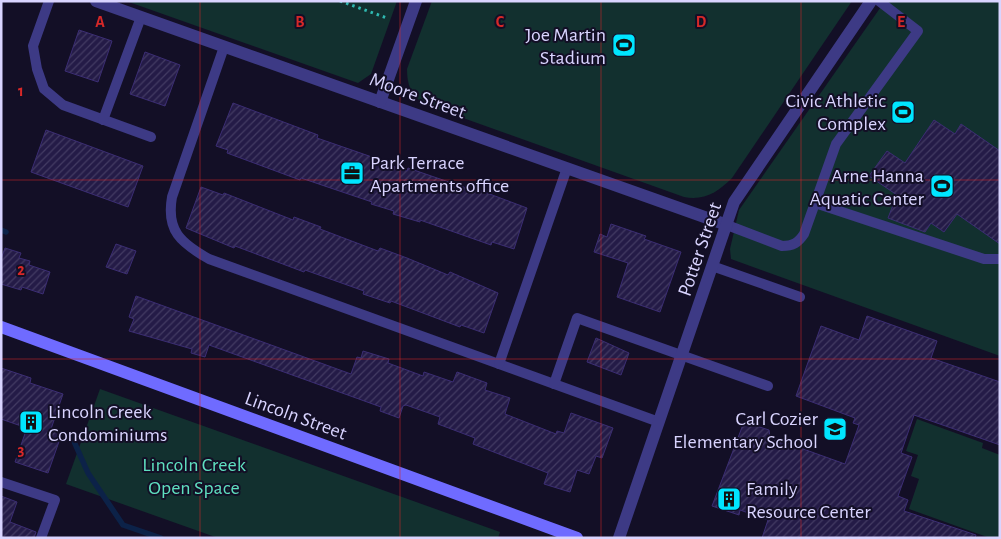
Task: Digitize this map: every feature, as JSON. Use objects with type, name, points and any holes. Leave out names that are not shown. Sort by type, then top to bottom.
[{"type":"street","name":"Moore Street","points":[[96,1],[727,225]]},
{"type":"street","points":[[380,102],[416,1]]},
{"type":"street","name":"Potter Street","points":[[619,538],[734,202],[871,1]]},
{"type":"street","name":"Lincoln Street","points":[[1,327],[577,538]]},
{"type":"lane","points":[[49,1],[33,46],[37,69],[44,89],[63,106],[151,137]]},
{"type":"lane","points":[[727,225],[782,246],[791,246],[799,241],[804,234],[836,144],[918,30],[879,1]]},
{"type":"lane","points":[[103,120],[141,17]]},
{"type":"lane","points":[[224,46],[172,197],[169,215],[176,234],[191,248],[210,259],[658,422]]},
{"type":"lane","points":[[499,364],[567,168]]},
{"type":"lane","points":[[815,203],[984,259],[1000,259]]},
{"type":"lane","points":[[712,266],[800,297]]},
{"type":"lane","points":[[554,384],[577,318],[768,386]]},
{"type":"lane","points":[[1,482],[55,500],[41,538]]},
{"type":"path","points":[[340,1],[387,18]]},
{"type":"green space","points":[[126,1],[397,1],[371,74],[358,83]]},
{"type":"green space","name":"Civic Athletic Complex","points":[[432,1],[852,1],[732,178],[710,194],[691,198],[424,104],[411,89],[407,69]]},
{"type":"green space","name":"Civic Athletic Complex","points":[[885,1],[1000,1],[1000,356],[731,259],[730,249],[739,210]]},
{"type":"green space","name":"Lincoln Creek Open Space","points":[[100,389],[500,532],[498,538],[218,538],[66,484]]},
{"type":"green space","points":[[917,419],[983,443],[982,448],[1000,455],[1000,538],[990,538],[909,509],[919,479],[911,476],[918,455],[906,451]]},
{"type":"building","points":[[79,30],[112,41],[98,82],[65,71]]},
{"type":"building","points":[[145,52],[180,65],[165,106],[130,94]]},
{"type":"building","points":[[233,103],[318,135],[317,138],[372,157],[372,159],[407,171],[408,168],[478,192],[479,190],[527,208],[514,249],[492,242],[491,245],[420,220],[420,222],[393,214],[394,211],[371,204],[372,202],[301,178],[300,180],[227,153],[228,150],[216,146]]},
{"type":"building","name":"Arne Hanna Aquatic Center","points":[[934,120],[955,134],[961,124],[1000,151],[1000,244],[957,214],[944,232],[931,223],[925,232],[888,218],[897,195],[869,176],[887,151],[905,163]]},
{"type":"building","points":[[46,130],[143,166],[128,207],[31,172]]},
{"type":"building","points":[[201,187],[223,195],[224,193],[293,220],[294,217],[378,251],[380,248],[448,275],[450,272],[498,293],[484,333],[461,325],[460,327],[391,301],[390,303],[363,294],[364,291],[305,270],[304,272],[235,246],[234,248],[186,228]]},
{"type":"building","points":[[611,224],[646,236],[644,239],[681,252],[660,312],[617,297],[628,263],[594,252],[600,234],[607,237]]},
{"type":"building","points":[[116,244],[136,251],[127,274],[106,267]]},
{"type":"building","points":[[5,248],[21,253],[19,258],[30,261],[29,265],[50,272],[43,294],[22,287],[21,290],[1,284],[1,259]]},
{"type":"building","points":[[136,296],[351,374],[357,357],[361,358],[363,351],[389,359],[388,363],[423,376],[424,372],[453,382],[457,372],[487,383],[485,390],[510,398],[505,414],[556,434],[557,431],[564,433],[571,413],[613,428],[602,458],[596,456],[589,474],[577,470],[570,492],[544,484],[548,473],[473,444],[475,438],[438,424],[440,417],[406,405],[403,406],[399,418],[380,411],[381,407],[209,345],[205,357],[191,353],[192,349],[129,331],[134,319],[129,317]]},
{"type":"building","points":[[867,316],[937,341],[931,358],[1000,382],[1000,445],[914,415],[901,453],[912,457],[898,496],[908,500],[904,511],[976,535],[975,538],[762,538],[768,520],[740,510],[739,515],[712,506],[744,422],[769,430],[770,437],[845,464],[859,425],[853,423],[855,418],[796,396],[821,326],[859,340]]},
{"type":"building","points":[[596,338],[629,353],[621,375],[587,362]]},
{"type":"building","name":"Lincoln Creek Condominiums","points":[[1,368],[31,378],[30,383],[63,394],[51,429],[62,433],[48,473],[15,462],[27,428],[1,419]]},
{"type":"building","points":[[1,496],[17,502],[10,522],[36,532],[34,538],[1,538]]},
{"type":"waterway","points":[[1,230],[6,232]]},
{"type":"waterway","points":[[72,437],[88,473],[123,525],[161,538]]},
{"type":"place","name":"Joe Martin Stadium","points":[[624,45]]},
{"type":"place","name":"Civic Athletic Complex","points":[[903,112]]},
{"type":"place","name":"Park Terrace Apartments office","points":[[352,173]]},
{"type":"place","name":"Arne Hanna Aquatic Center","points":[[942,186]]},
{"type":"place","name":"Lincoln Creek Condominiums","points":[[31,422]]},
{"type":"place","name":"Carl Cozier Elementary School","points":[[835,429]]},
{"type":"place","name":"Family Resource Center","points":[[729,499]]}]
